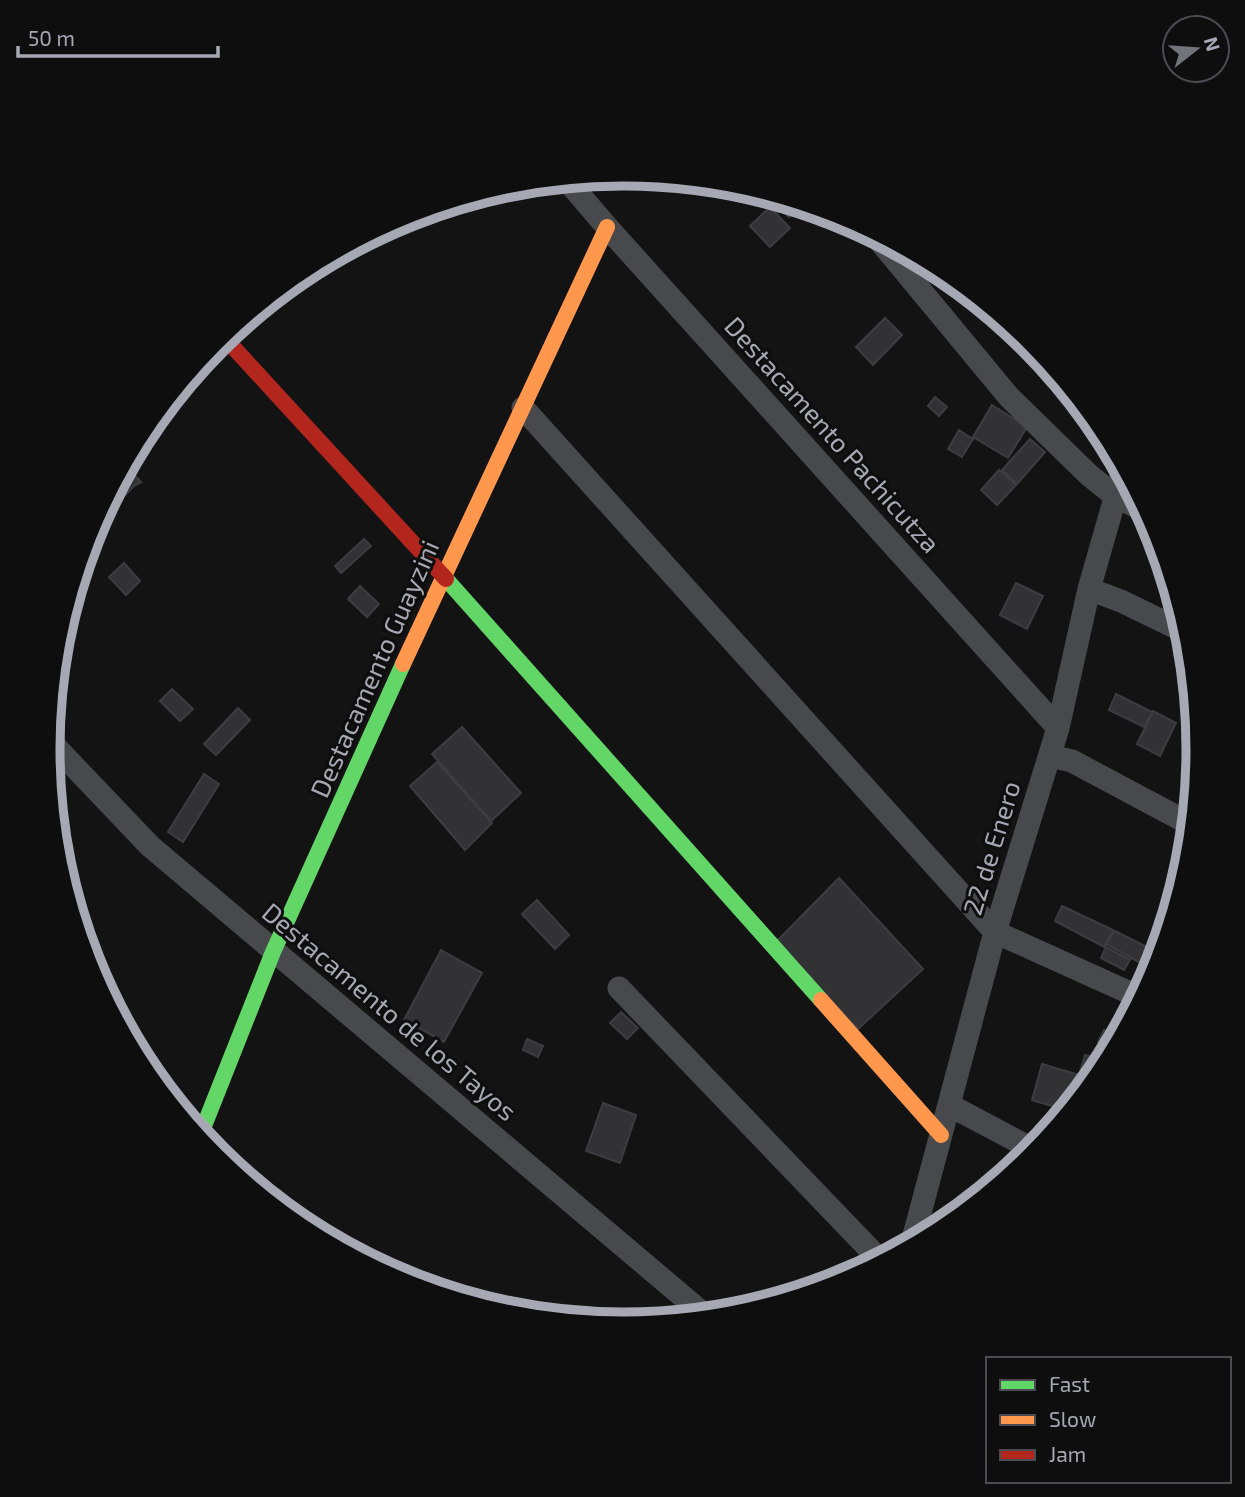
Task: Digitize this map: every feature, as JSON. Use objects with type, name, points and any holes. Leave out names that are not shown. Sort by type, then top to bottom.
[{"type":"street","name":"Destacamento Pachicutza","points":[[574,188],[1058,727]]},
{"type":"street","name":"Destacamento Guayzini","points":[[204,1126],[273,952],[443,576],[607,227]]},
{"type":"street","points":[[890,254],[1009,397],[1088,475],[1129,503]]},
{"type":"street","points":[[231,344],[443,576],[941,1135]]},
{"type":"street","points":[[523,408],[995,932],[1129,993]]},
{"type":"street","name":"22 de Enero","points":[[916,1229],[995,932],[1058,727],[1089,589],[1119,484]]},
{"type":"street","points":[[1089,589],[1172,626]]},
{"type":"street","name":"Destacamento de los Tayos","points":[[60,752],[150,846],[696,1307]]},
{"type":"street","points":[[1050,756],[1072,761],[1181,819]]},
{"type":"street","points":[[619,988],[873,1253]]},
{"type":"street","points":[[949,1105],[1023,1144]]},
{"type":"building","points":[[770,207],[790,228],[770,247],[750,226]]},
{"type":"building","points":[[781,209],[794,212],[789,217]]},
{"type":"building","points":[[885,318],[902,335],[873,365],[856,347]]},
{"type":"building","points":[[935,397],[947,407],[939,416],[928,406]]},
{"type":"building","points":[[992,405],[1027,427],[1008,458],[973,437]]},
{"type":"building","points":[[959,430],[973,439],[962,457],[948,449]]},
{"type":"building","points":[[1030,439],[1045,452],[1017,484],[1002,470]]},
{"type":"building","points":[[999,470],[1016,485],[997,505],[981,490]]},
{"type":"building","points":[[132,473],[141,482],[115,506]]},
{"type":"building","points":[[364,539],[371,546],[341,573],[335,566]]},
{"type":"building","points":[[124,563],[140,581],[126,595],[109,577]]},
{"type":"building","points":[[1016,583],[1043,596],[1027,629],[1000,615]]},
{"type":"building","points":[[360,586],[379,604],[367,617],[348,599]]},
{"type":"building","points":[[172,689],[193,709],[180,721],[160,701]]},
{"type":"building","points":[[1116,694],[1152,712],[1144,727],[1109,710]]},
{"type":"building","points":[[238,708],[250,720],[216,755],[204,744]]},
{"type":"building","points":[[1153,711],[1176,723],[1160,756],[1137,744]]},
{"type":"building","points":[[462,727],[521,793],[491,821],[432,754]]},
{"type":"building","points":[[437,762],[492,823],[465,850],[410,786]]},
{"type":"building","points":[[204,774],[219,784],[183,842],[168,832]]},
{"type":"building","points":[[839,878],[923,969],[858,1029],[776,942]]},
{"type":"building","points":[[537,900],[569,935],[555,949],[522,914]]},
{"type":"building","points":[[1062,906],[1113,930],[1104,947],[1055,921]]},
{"type":"building","points":[[1115,931],[1149,948],[1143,964],[1106,944]]},
{"type":"building","points":[[1106,947],[1130,960],[1124,970],[1101,958]]},
{"type":"building","points":[[441,950],[482,973],[444,1042],[404,1020]]},
{"type":"building","points":[[621,1012],[638,1028],[627,1039],[610,1023]]},
{"type":"building","points":[[1104,1030],[1109,1032],[1101,1044],[1098,1042]]},
{"type":"building","points":[[527,1039],[543,1046],[538,1057],[523,1050]]},
{"type":"building","points":[[1085,1055],[1093,1057],[1056,1107],[1032,1100],[1042,1064],[1079,1075]]},
{"type":"building","points":[[603,1103],[636,1115],[620,1163],[586,1151]]},
{"type":"traffic: fast","points":[[446,579],[821,1000]]},
{"type":"traffic: fast","points":[[204,1126],[273,952],[403,664]]},
{"type":"traffic: slow","points":[[403,664],[607,227]]},
{"type":"traffic: slow","points":[[821,1000],[941,1135]]},
{"type":"traffic: jam","points":[[230,344],[446,579]]}]
